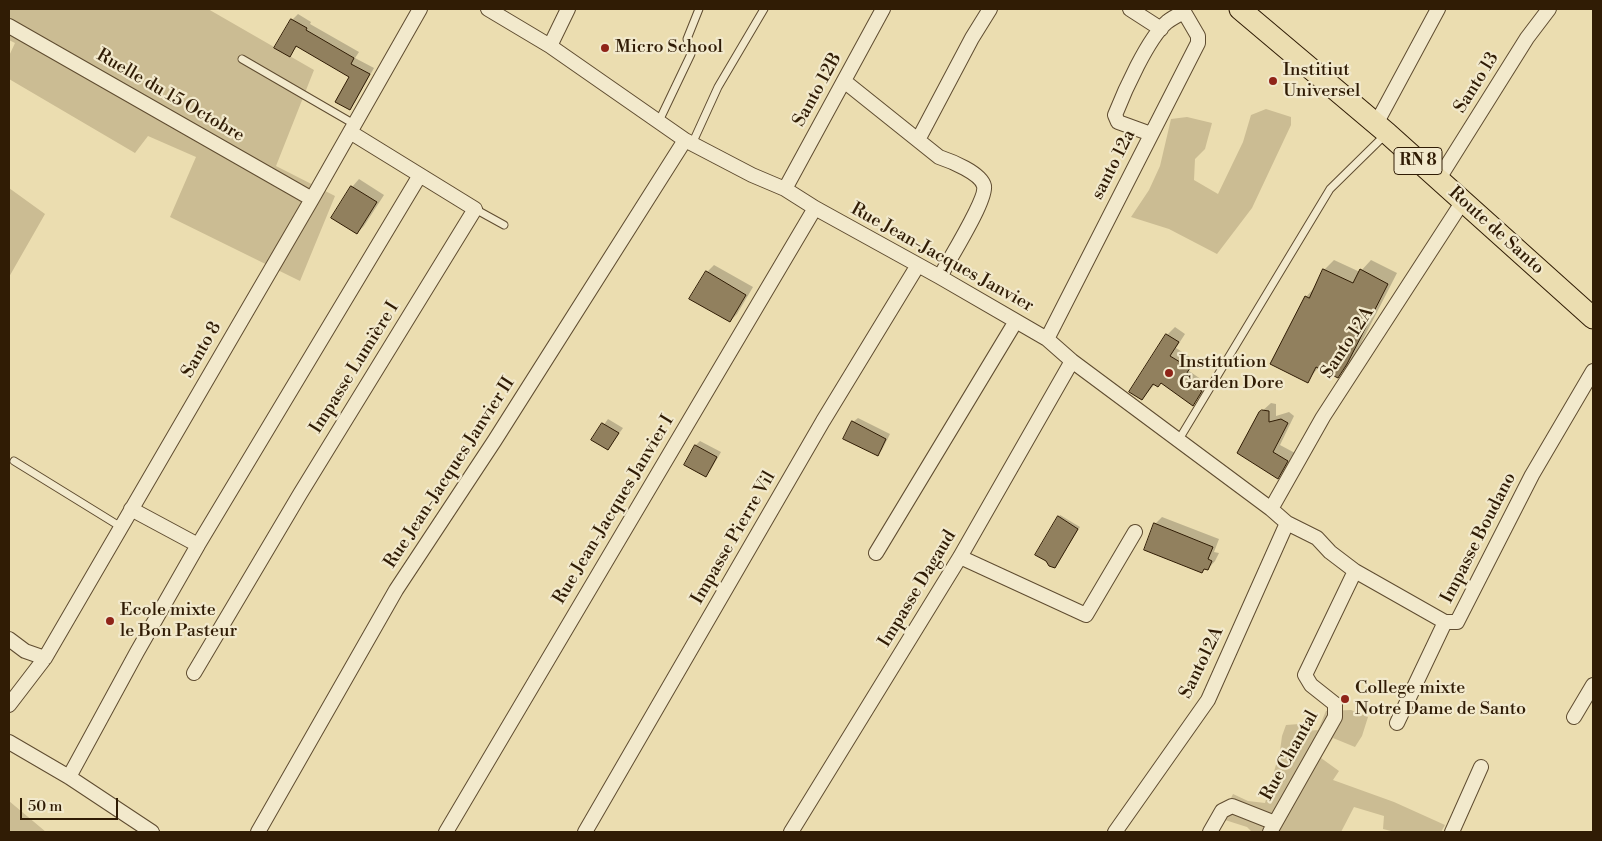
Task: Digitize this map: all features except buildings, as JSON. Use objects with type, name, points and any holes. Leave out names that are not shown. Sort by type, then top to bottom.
[{"type":"main road","name":"Route de Santo","points":[[1240,9],[1381,128],[1593,318]]},
{"type":"street","name":"Santo 8","points":[[9,706],[45,658],[312,199],[420,9]]},
{"type":"street","name":"Rue Jean-Jacques Janvier","points":[[488,9],[550,46],[689,142],[752,175],[785,189],[815,208],[1047,339],[1072,361],[1271,509],[1287,523],[1317,538],[1330,552],[1355,571]]},
{"type":"street","points":[[550,46],[568,9]]},
{"type":"street","name":"Santo 12B","points":[[785,189],[883,9]]},
{"type":"street","points":[[918,140],[972,38],[990,9]]},
{"type":"street","points":[[1130,9],[1161,29]]},
{"type":"street","points":[[1381,128],[1438,9]]},
{"type":"street","name":"Santo 13","points":[[1438,180],[1527,38],[1549,9]]},
{"type":"street","points":[[1152,134],[1118,122],[1115,115],[1129,82],[1152,40],[1167,22],[1184,10]]},
{"type":"street","name":"santo 12a","points":[[1047,339],[1198,43],[1198,36],[1184,10]]},
{"type":"street","name":"Ruelle du 15 Octobre","points":[[9,26],[312,199]]},
{"type":"street","points":[[844,81],[939,157],[956,163],[978,178],[984,185],[984,195],[976,212],[940,277]]},
{"type":"street","points":[[352,128],[420,175],[475,209]]},
{"type":"street","name":"Rue Jean-Jacques Janvier II","points":[[258,832],[396,590],[689,142]]},
{"type":"street","points":[[69,777],[198,545],[420,175]]},
{"type":"street","name":"Santo 12A","points":[[1271,509],[1323,417],[1463,201]]},
{"type":"street","name":"Rue Jean-Jacques Janvier I","points":[[446,832],[815,208]]},
{"type":"street","name":"Impasse Lumière I","points":[[194,673],[300,494],[475,209]]},
{"type":"street","name":"Impasse Pierre Vil","points":[[585,832],[818,429],[918,265]]},
{"type":"street","points":[[876,554],[1016,321]]},
{"type":"street","name":"Impasse Dagaud","points":[[791,832],[960,557],[1072,361]]},
{"type":"street","name":"Impasse Boudano","points":[[1355,571],[1445,622],[1457,622],[1532,475],[1593,371]]},
{"type":"street","points":[[131,509],[198,545]]},
{"type":"street","name":"Santo12A","points":[[1115,832],[1208,700],[1287,523]]},
{"type":"street","points":[[960,557],[1086,615],[1135,532]]},
{"type":"street","name":"Rue Chantal","points":[[1272,828],[1335,717],[1335,704],[1311,685],[1305,675],[1355,571]]},
{"type":"street","points":[[1397,723],[1445,622]]},
{"type":"street","points":[[9,639],[26,650],[45,658]]},
{"type":"street","points":[[1574,717],[1593,685]]},
{"type":"street","points":[[9,742],[69,777],[152,832]]},
{"type":"street","points":[[1452,832],[1480,768]]},
{"type":"street","points":[[1210,832],[1222,811],[1232,806],[1272,828]]},
{"type":"lane","points":[[689,142],[718,87],[764,9]]},
{"type":"lane","points":[[659,121],[691,54],[687,39],[699,10]]},
{"type":"lane","points":[[242,59],[352,128]]},
{"type":"lane","points":[[1178,440],[1330,189],[1381,128]]},
{"type":"lane","points":[[475,209],[504,224]]},
{"type":"lane","points":[[14,461],[121,527]]},
{"type":"shaded area","points":[[9,9],[208,9],[314,70],[276,166],[335,196],[300,281],[170,217],[196,157],[148,136],[135,153],[9,79],[9,56],[15,43],[9,40]]},
{"type":"shaded area","points":[[1266,109],[1291,117],[1291,125],[1252,208],[1217,254],[1169,229],[1131,217],[1149,190],[1160,166],[1171,119],[1187,117],[1212,123],[1205,149],[1195,159],[1194,180],[1218,194],[1243,142],[1251,115]]},
{"type":"shaded area","points":[[9,188],[45,214],[9,277]]},
{"type":"shaded area","points":[[1351,710],[1368,717],[1362,736],[1355,747],[1333,738],[1321,758],[1339,771],[1333,780],[1394,802],[1445,825],[1441,832],[1395,832],[1383,829],[1384,816],[1354,807],[1341,832],[1252,832],[1247,827],[1225,820],[1233,794],[1248,801],[1265,803],[1286,725],[1299,724],[1307,731],[1318,730],[1326,711]]},
{"type":"shaded area","points":[[9,801],[46,832],[9,832]]},
{"type":"place","name":"Micro School","points":[[605,48]]},
{"type":"place","name":"Institiut Universel","points":[[1273,81]]},
{"type":"place","name":"Institution Garden Dore","points":[[1169,373]]},
{"type":"place","name":"Ecole mixte le Bon Pasteur","points":[[110,621]]},
{"type":"place","name":"College mixte Notre Dame de Santo","points":[[1345,699]]}]
